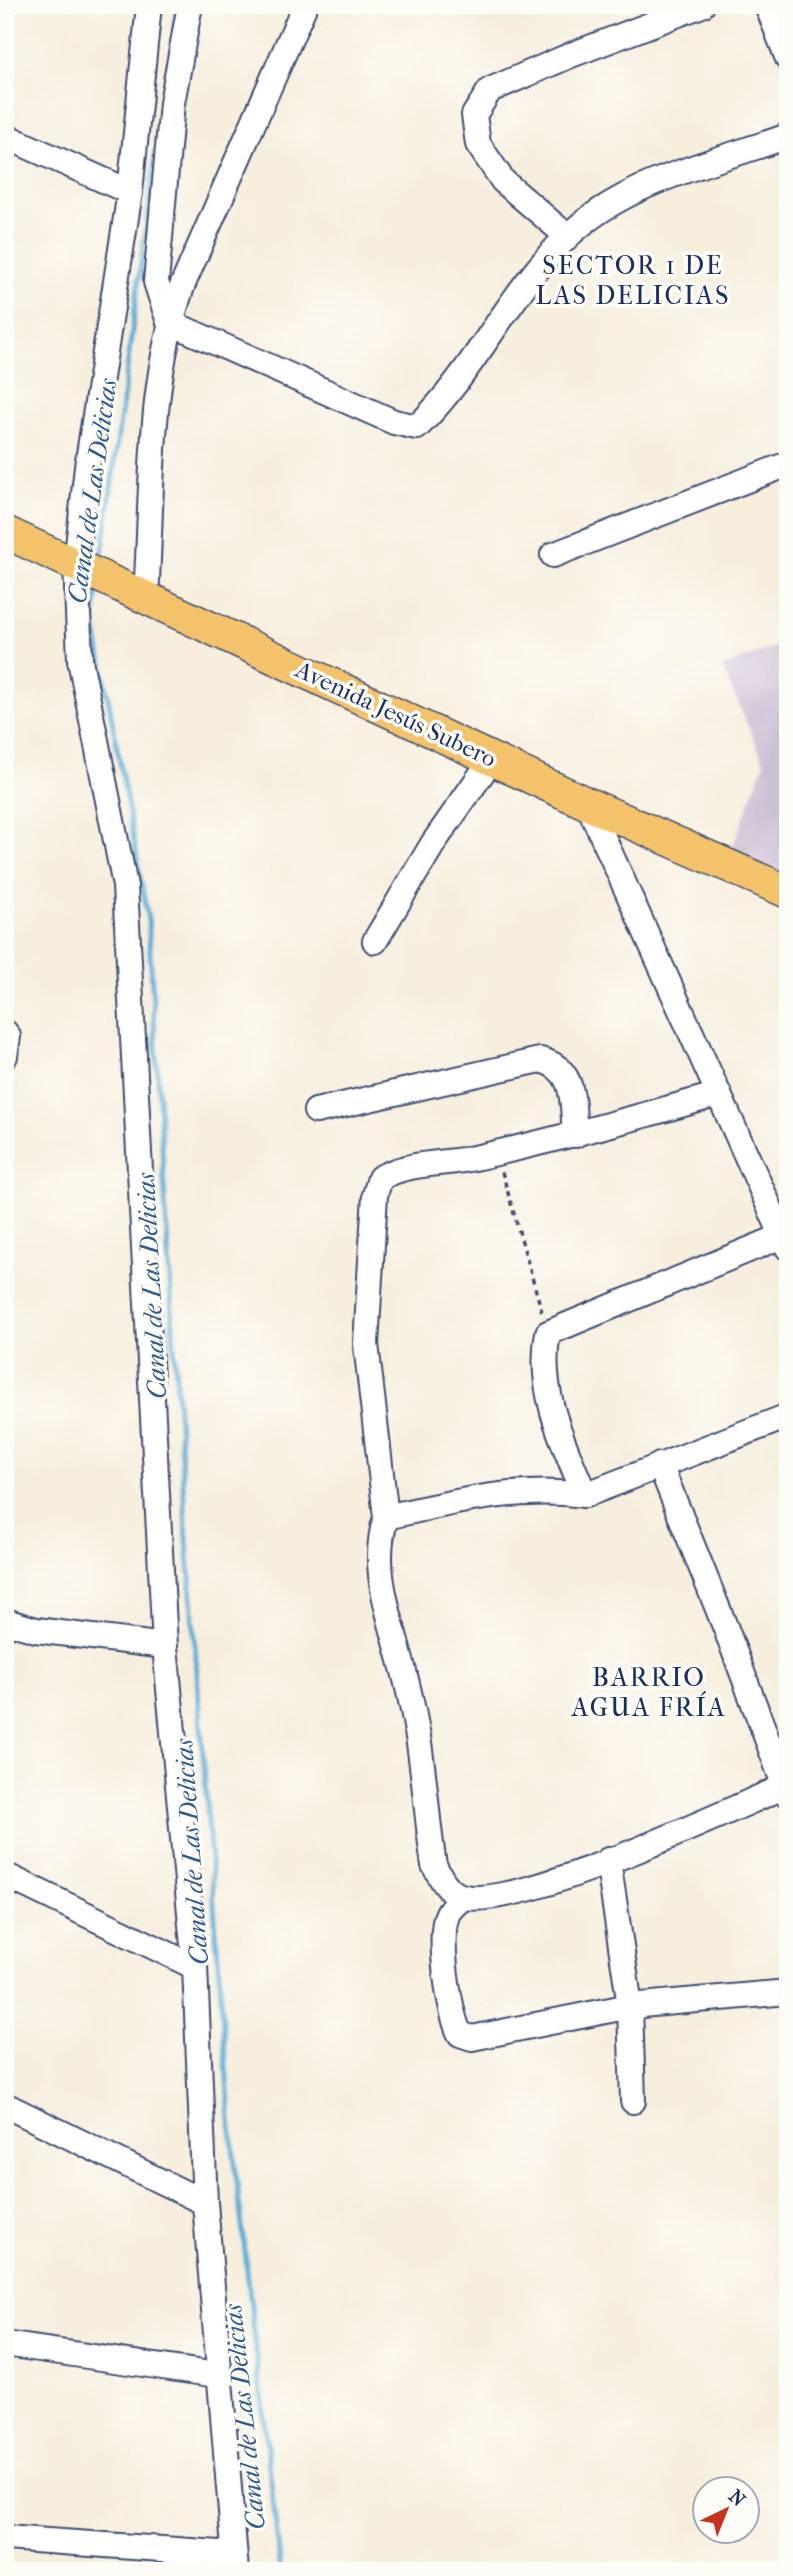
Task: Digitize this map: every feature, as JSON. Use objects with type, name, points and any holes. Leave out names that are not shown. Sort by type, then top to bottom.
[{"type":"main road","name":"Avenida Jesús Subero","points":[[8,540],[81,567],[135,591],[588,804],[788,892]]},
{"type":"street","points":[[5,2538],[235,2562],[205,2203],[195,1967],[165,1646],[125,886],[80,660],[81,567],[87,467],[130,192],[149,5]]},
{"type":"street","points":[[190,5],[172,103],[156,282],[169,322],[394,422],[417,427],[431,413],[486,343],[521,290],[567,236],[630,194],[788,136]]},
{"type":"street","points":[[135,591],[169,322],[183,284],[305,5]]},
{"type":"street","points":[[567,236],[503,181],[478,144],[474,115],[490,90],[661,12],[702,5]]},
{"type":"street","points":[[767,5],[788,59]]},
{"type":"street","points":[[5,136],[130,192]]},
{"type":"street","points":[[554,555],[788,464]]},
{"type":"street","points":[[375,941],[433,842],[492,759]]},
{"type":"street","points":[[585,1495],[557,1429],[547,1388],[544,1354],[548,1334],[785,1242],[588,804]]},
{"type":"street","points":[[5,1032],[8,1036],[5,1056]]},
{"type":"street","points":[[316,1111],[540,1060],[554,1063],[569,1079],[575,1135]]},
{"type":"street","points":[[660,1465],[787,1789],[608,1860],[527,1888],[496,1896],[463,1897],[454,1893],[442,1880],[434,1864],[418,1739],[379,1566],[379,1539],[386,1517],[366,1344],[377,1186],[380,1178],[397,1168],[497,1153],[575,1135],[719,1094]]},
{"type":"street","points":[[386,1517],[502,1493],[557,1491],[585,1495],[788,1416]]},
{"type":"street","points":[[5,1621],[36,1630],[165,1646]]},
{"type":"street","points":[[608,1860],[630,2006],[633,2101]]},
{"type":"street","points":[[5,1875],[195,1967]]},
{"type":"street","points":[[463,1897],[448,1911],[443,1928],[446,1976],[454,2024],[460,2034],[472,2038],[630,2006],[788,1992]]},
{"type":"street","points":[[5,2105],[205,2203]]},
{"type":"street","points":[[5,2344],[218,2375]]},
{"type":"path","points":[[497,1153],[548,1334]]},
{"type":"shaded area","points":[[788,642],[788,879],[730,855],[764,762],[722,667]]},
{"type":"waterway","name":"Canal de Las Delicias","points":[[174,26],[177,5]]},
{"type":"waterway","name":"Canal de Las Delicias","points":[[101,564],[156,150]]},
{"type":"waterway","name":"Canal de Las Delicias","points":[[98,588],[94,619],[148,919],[180,1443],[230,2120],[281,2571]]},
{"type":"district","name":"SECTOR 1 DE LAS DELICIAS","points":[[633,280]]},
{"type":"district","name":"BARRIO AGUA FRÍA","points":[[649,1692]]}]
